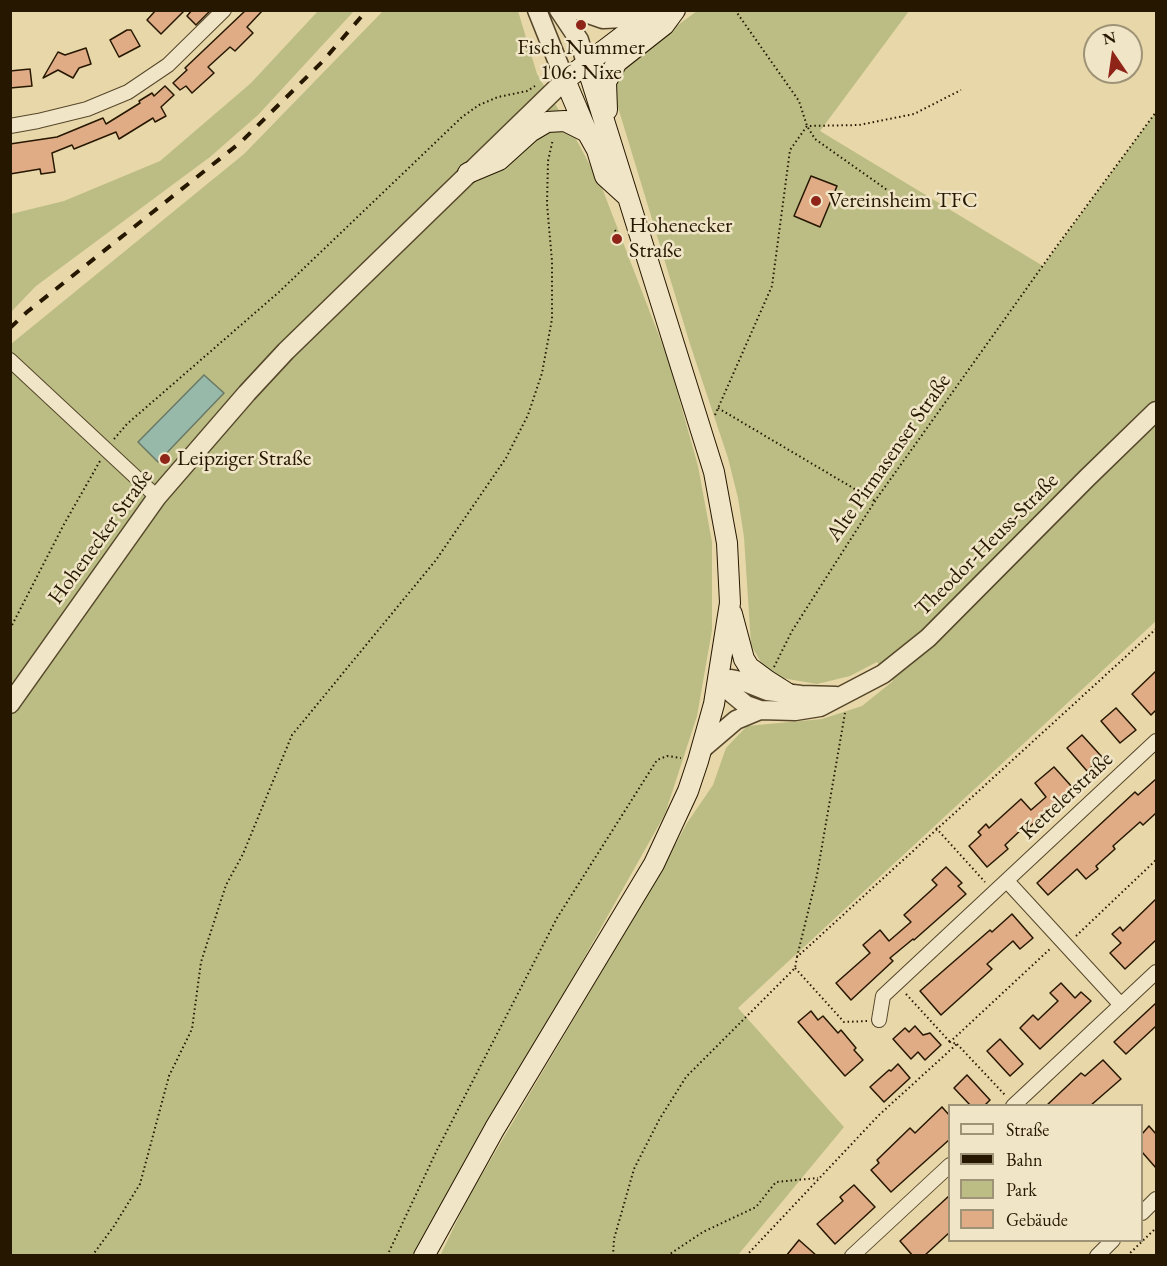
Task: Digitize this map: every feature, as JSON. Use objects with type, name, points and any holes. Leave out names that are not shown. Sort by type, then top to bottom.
[{"type":"main road","name":"Hohenecker Straße","points":[[565,80],[657,10]]},
{"type":"main road","points":[[608,131],[606,82],[610,74],[617,62],[664,25],[675,10]]},
{"type":"main road","points":[[586,63],[714,472],[727,543],[730,603],[744,659],[749,667],[787,693]]},
{"type":"main road","points":[[565,80],[597,150],[605,176],[628,197]]},
{"type":"main road","points":[[468,173],[499,160],[530,132],[547,122],[565,121],[587,132]]},
{"type":"main road","points":[[424,1256],[495,1128],[654,864],[688,791],[700,755],[714,704],[730,603]]},
{"type":"street","points":[[10,126],[87,109],[128,92],[168,64],[224,10]]},
{"type":"street","points":[[537,10],[565,80]]},
{"type":"street","points":[[560,10],[579,40],[586,63]]},
{"type":"street","points":[[576,10],[603,19],[625,18],[636,10]]},
{"type":"street","name":"Hohenecker Straße","points":[[10,704],[157,497],[286,351],[565,80]]},
{"type":"street","points":[[10,360],[157,497]]},
{"type":"street","name":"Theodor-Heuss-Straße","points":[[718,682],[746,705],[760,710],[795,711],[820,707],[842,700],[883,674],[928,638],[1156,411]]},
{"type":"street","name":"Theodor-Heuss-Straße","points":[[718,682],[727,679],[742,681],[767,691],[842,700]]},
{"type":"street","points":[[700,755],[736,720],[760,710]]},
{"type":"street","name":"Kettelerstraße","points":[[879,1020],[883,996],[1156,741]]},
{"type":"street","points":[[1007,881],[1121,1005]]},
{"type":"street","points":[[1014,1104],[1156,972]]},
{"type":"street","points":[[862,1252],[948,1167]]},
{"type":"street","points":[[1143,1212],[1156,1199]]},
{"type":"street","points":[[1097,1256],[1111,1242]]},
{"type":"path","points":[[735,10],[799,101],[807,126],[815,139],[907,204]]},
{"type":"path","points":[[10,629],[105,448],[135,417],[279,292],[462,117],[478,105],[498,97],[527,91],[543,80]]},
{"type":"path","points":[[807,126],[859,125],[914,114],[961,90]]},
{"type":"path","name":"Alte Pirmasenser Straße","points":[[771,675],[792,631],[875,501],[1156,112]]},
{"type":"path","points":[[712,420],[771,286],[790,150],[807,126]]},
{"type":"path","points":[[92,1256],[140,1184],[169,1076],[192,1029],[201,962],[226,885],[243,854],[292,735],[443,551],[506,458],[528,415],[542,373],[552,319],[552,261],[547,204],[548,161],[553,138]]},
{"type":"path","points":[[615,230],[619,238],[617,239]]},
{"type":"path","points":[[718,408],[875,501]]},
{"type":"path","points":[[797,957],[1156,629]]},
{"type":"path","points":[[614,1256],[614,1239],[634,1169],[659,1120],[686,1077],[795,968],[817,875],[842,700]]},
{"type":"path","points":[[387,1256],[437,1150],[557,918],[657,760],[667,756],[700,755]]},
{"type":"path","points":[[936,828],[994,893]]},
{"type":"path","points":[[950,1042],[1156,860]]},
{"type":"path","points":[[795,968],[844,1022],[879,1020]]},
{"type":"path","points":[[897,984],[950,1042],[957,1044],[1012,1104]]},
{"type":"path","points":[[746,1256],[879,1115],[957,1044]]},
{"type":"path","points":[[666,1256],[703,1232],[756,1207],[776,1182],[818,1178]]},
{"type":"path","points":[[1143,1240],[1156,1228]]},
{"type":"path","points":[[1126,1256],[1141,1242]]},
{"type":"green space","points":[[318,11],[354,11],[258,115],[210,157],[36,286],[11,312],[11,214],[64,201],[160,161],[251,83]]},
{"type":"green space","points":[[383,11],[518,11],[537,74],[575,137],[602,188],[668,359],[698,466],[712,542],[712,630],[697,716],[665,814],[526,1061],[450,1187],[415,1255],[11,1256],[11,344],[244,154]]},
{"type":"green space","points":[[697,11],[909,11],[820,131],[1043,266],[1156,112],[1156,621],[738,1008],[844,1127],[738,1255],[440,1256],[468,1198],[659,875],[687,823],[713,785],[726,748],[747,726],[822,719],[862,706],[893,681],[877,662],[850,676],[817,684],[782,678],[763,666],[751,645],[744,537],[738,498],[728,458],[690,344],[617,104],[617,83],[624,68],[637,55]]},
{"type":"shaded area","points":[[204,375],[224,393],[158,462],[138,442]]},
{"type":"building","points":[[156,10],[185,10],[161,34],[147,20]]},
{"type":"building","points":[[192,10],[211,10],[196,25],[187,16]]},
{"type":"building","points":[[246,10],[263,10],[247,27],[253,33],[235,51],[230,47],[208,67],[214,73],[192,93],[186,86],[180,90],[173,83],[187,70],[185,68]]},
{"type":"building","points":[[131,30],[140,46],[119,57],[110,40]]},
{"type":"building","points":[[86,48],[91,64],[79,68],[73,78],[58,70],[43,78],[58,52],[65,55]]},
{"type":"building","points":[[30,69],[32,86],[10,88],[10,71]]},
{"type":"building","points":[[165,86],[174,95],[161,107],[166,116],[155,122],[153,118],[119,139],[116,132],[74,149],[72,145],[52,153],[55,172],[41,174],[40,169],[10,174],[10,144],[57,137],[103,118],[106,124],[152,93],[154,96]]},
{"type":"building","name":"Vereinsheim TFC","points":[[811,176],[837,186],[820,227],[794,216]]},
{"type":"building","points":[[1156,671],[1156,710],[1151,715],[1132,694]]},
{"type":"building","points":[[1116,708],[1136,730],[1120,743],[1101,721]]},
{"type":"building","points":[[1082,735],[1102,757],[1087,771],[1067,748]]},
{"type":"building","points":[[1054,767],[1073,788],[1025,831],[1023,828],[1005,845],[1008,849],[987,867],[969,846],[981,835],[978,832],[986,824],[989,828],[1021,799],[1031,810],[1046,797],[1035,783]]},
{"type":"building","points":[[1156,779],[1156,813],[1143,825],[1140,822],[1113,846],[1115,849],[1096,866],[1098,869],[1086,879],[1077,869],[1048,895],[1037,883],[1135,792],[1138,795]]},
{"type":"building","points":[[946,867],[962,883],[958,886],[966,894],[890,958],[893,961],[851,1000],[836,983],[870,953],[863,945],[880,930],[889,941],[911,922],[904,915],[937,885],[932,880]]},
{"type":"building","points":[[1156,899],[1156,940],[1125,969],[1110,953],[1121,943],[1112,934],[1120,927],[1123,931]]},
{"type":"building","points":[[1012,914],[1033,938],[1020,949],[1013,941],[987,964],[992,969],[941,1015],[920,991],[990,930],[992,932]]},
{"type":"building","points":[[1061,983],[1075,998],[1081,992],[1091,1001],[1040,1049],[1020,1028],[1033,1015],[1038,1020],[1058,1001],[1050,993]]},
{"type":"building","points":[[1156,1003],[1156,1026],[1126,1054],[1114,1042]]},
{"type":"building","points":[[811,1011],[818,1020],[823,1016],[838,1033],[841,1030],[863,1060],[845,1076],[798,1022]]},
{"type":"building","points":[[915,1026],[923,1035],[930,1033],[941,1045],[925,1060],[918,1052],[911,1059],[893,1039],[905,1028],[909,1032]]},
{"type":"building","points":[[1000,1039],[1023,1064],[1010,1076],[987,1051]]},
{"type":"building","points":[[1103,1060],[1121,1079],[1092,1104],[1048,1104],[1081,1073],[1085,1076]]},
{"type":"building","points":[[898,1064],[910,1078],[884,1102],[870,1087]]},
{"type":"building","points":[[967,1075],[990,1100],[986,1104],[969,1104],[954,1088]]},
{"type":"building","points":[[942,1107],[948,1114],[948,1141],[891,1192],[871,1170],[879,1163],[877,1160],[910,1128],[915,1133]]},
{"type":"building","points":[[1149,1126],[1156,1134],[1156,1168],[1143,1153],[1143,1133]]},
{"type":"building","points":[[854,1185],[875,1207],[835,1244],[817,1224],[843,1201],[840,1197]]},
{"type":"building","points":[[948,1197],[948,1234],[924,1256],[913,1256],[900,1241]]},
{"type":"building","points":[[799,1240],[817,1256],[786,1256]]},
{"type":"railway","points":[[10,328],[27,312],[241,142],[323,61],[367,10]]},
{"type":"place","name":"Fisch Nummer 106: Nixe","points":[[581,25]]},
{"type":"place","name":"Vereinsheim TFC","points":[[816,201]]},
{"type":"place","name":"Hohenecker Straße","points":[[617,239]]},
{"type":"place","name":"Leipziger Straße","points":[[165,459]]}]
